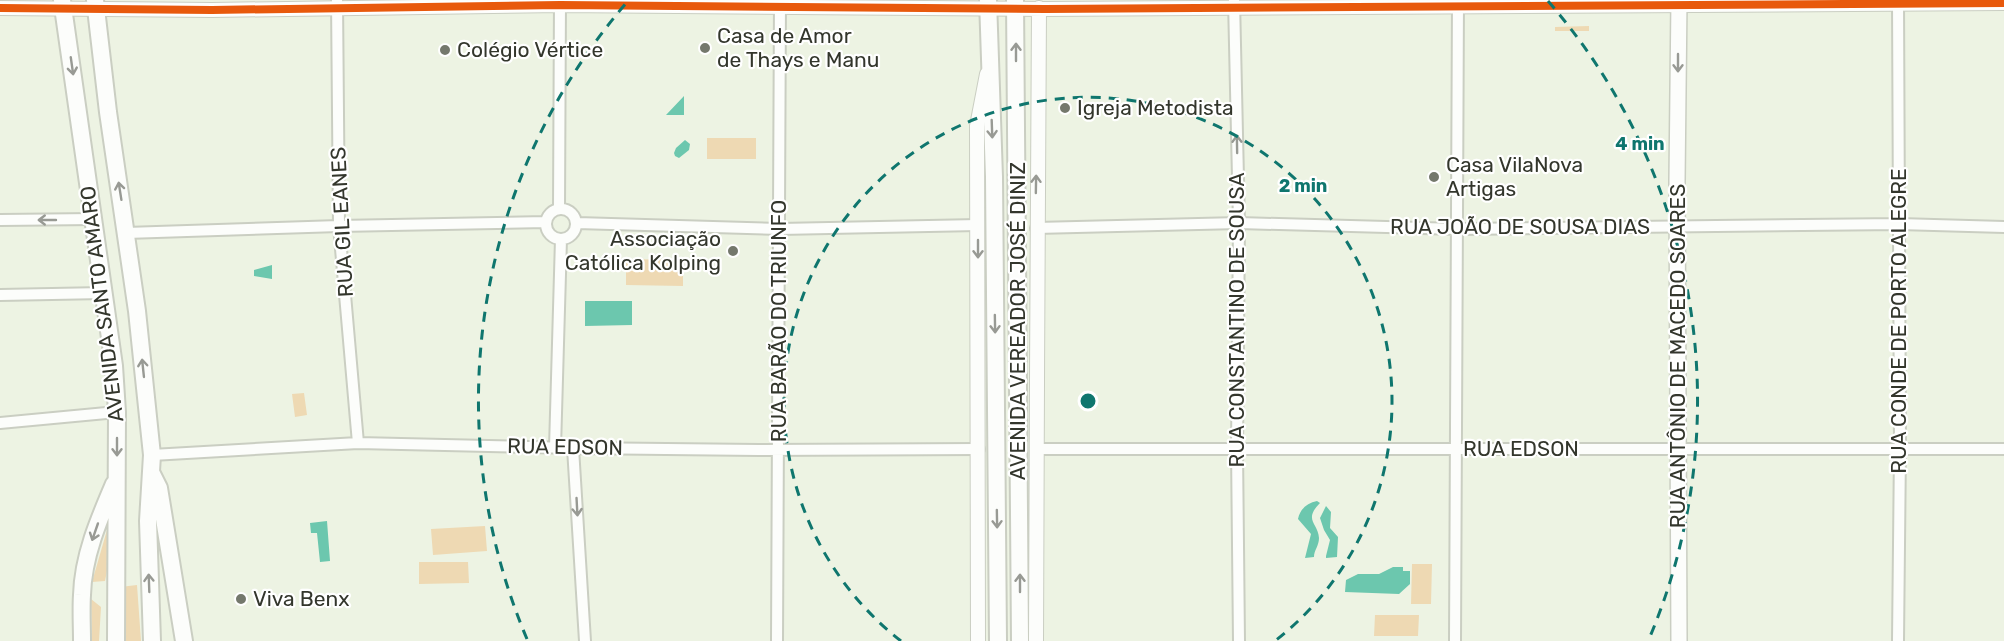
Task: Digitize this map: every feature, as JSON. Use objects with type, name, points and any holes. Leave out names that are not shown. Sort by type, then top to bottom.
[{"type":"main road","name":"RUA ANTÔNIO DE MACEDO SOARES","points":[[1678,2],[1679,641]]},
{"type":"main road","name":"AVENIDA SANTO AMARO","points":[[62,4],[114,366],[117,412],[117,477],[97,527],[84,572],[82,641]]},
{"type":"main road","name":"AVENIDA VEREADOR JOSÉ DINIZ","points":[[988,4],[994,177],[998,641]]},
{"type":"main road","name":"AVENIDA VEREADOR JOSÉ DINIZ","points":[[1016,4],[1020,641]]},
{"type":"main road","name":"AVENIDA SANTO AMARO","points":[[96,5],[108,112],[137,311],[151,463],[148,521],[152,641]]},
{"type":"main road","name":"AVENIDA SANTO AMARO","points":[[151,463],[159,488],[184,641]]},
{"type":"main road","points":[[116,641],[117,477]]},
{"type":"street","name":"RUA CONDE DE PORTO ALEGRE","points":[[1898,2],[1900,449],[1898,641]]},
{"type":"street","points":[[559,208],[560,3]]},
{"type":"street","points":[[1455,641],[1458,3]]},
{"type":"street","points":[[0,8],[62,4],[1016,4],[1039,8],[1234,4],[2004,3]]},
{"type":"street","name":"RUA GIL EANES","points":[[337,4],[339,226],[358,442]]},
{"type":"street","name":"RUA BARÃO DO TRIUNFO","points":[[777,641],[781,4]]},
{"type":"street","name":"RUA CONSTANTINO DE SOUSA","points":[[1234,4],[1239,223],[1237,449],[1239,641]]},
{"type":"street","name":"AVENIDA VEREADOR JOSÉ DINIZ","points":[[1036,641],[1038,449],[1036,228],[1039,8]]},
{"type":"street","name":"AVENIDA VEREADOR JOSÉ DINIZ","points":[[978,641],[977,126],[989,66]]},
{"type":"street","points":[[559,208],[573,213],[577,223],[574,232],[561,239],[552,236],[546,227],[550,213],[559,208]]},
{"type":"street","points":[[0,220],[94,219]]},
{"type":"street","points":[[126,233],[546,222]]},
{"type":"street","points":[[577,223],[780,229],[978,225]]},
{"type":"street","name":"RUA JOÃO DE SOUSA DIAS","points":[[1036,228],[1239,223],[1458,229],[1899,224],[2004,227]]},
{"type":"street","points":[[555,448],[561,239]]},
{"type":"street","points":[[0,295],[104,293]]},
{"type":"street","points":[[0,423],[117,412]]},
{"type":"street","name":"RUA EDSON","points":[[151,463],[358,442],[555,448],[979,449]]},
{"type":"street","points":[[573,448],[585,641]]},
{"type":"street","name":"RUA EDSON","points":[[1038,449],[2004,449]]},
{"type":"shaded area","points":[[1589,26],[1589,31],[1555,31],[1555,27]]},
{"type":"shaded area","points":[[707,138],[756,138],[756,159],[707,159]]},
{"type":"shaded area","points":[[626,259],[683,260],[683,286],[626,285]]},
{"type":"shaded area","points":[[304,393],[307,415],[295,417],[292,394]]},
{"type":"shaded area","points":[[485,526],[487,551],[433,555],[431,529]]},
{"type":"shaded area","points":[[116,527],[105,581],[92,582],[107,530]]},
{"type":"shaded area","points":[[419,562],[468,562],[469,583],[419,584]]},
{"type":"shaded area","points":[[1412,564],[1432,564],[1431,604],[1411,604]]},
{"type":"shaded area","points":[[137,585],[141,641],[123,641],[120,587]]},
{"type":"shaded area","points":[[91,599],[101,607],[99,641],[92,641]]},
{"type":"shaded area","points":[[1375,615],[1419,615],[1418,636],[1374,636]]},
{"type":"water","points":[[684,96],[684,115],[666,115]]},
{"type":"water","points":[[685,140],[690,144],[689,150],[679,158],[674,153]]},
{"type":"water","points":[[272,265],[272,279],[254,276],[254,270]]},
{"type":"water","points":[[585,301],[632,301],[632,325],[585,326]]},
{"type":"water","points":[[1317,501],[1320,503],[1312,518],[1319,541],[1314,557],[1305,558],[1311,534],[1298,519],[1304,507]]},
{"type":"water","points":[[1326,506],[1331,512],[1330,528],[1338,537],[1337,557],[1326,558],[1330,540],[1320,518]]},
{"type":"water","points":[[327,521],[330,561],[320,562],[317,533],[311,533],[310,523]]},
{"type":"water","points":[[1393,567],[1403,567],[1403,571],[1410,571],[1410,584],[1399,594],[1345,592],[1346,580],[1358,574],[1379,574]]},
{"type":"cycle path","points":[[0,8],[212,10],[560,5],[1045,9],[2004,3]]},
{"type":"place","name":"Casa de Amor de Thays e Manu","points":[[705,48]]},
{"type":"place","name":"Colégio Vértice","points":[[445,50]]},
{"type":"place","name":"Igreja Metodista","points":[[1065,108]]},
{"type":"place","name":"Casa VilaNova Artigas","points":[[1434,177]]},
{"type":"place","name":"Associação Católica Kolping","points":[[733,251]]},
{"type":"place","name":"Viva Benx","points":[[241,599]]}]
